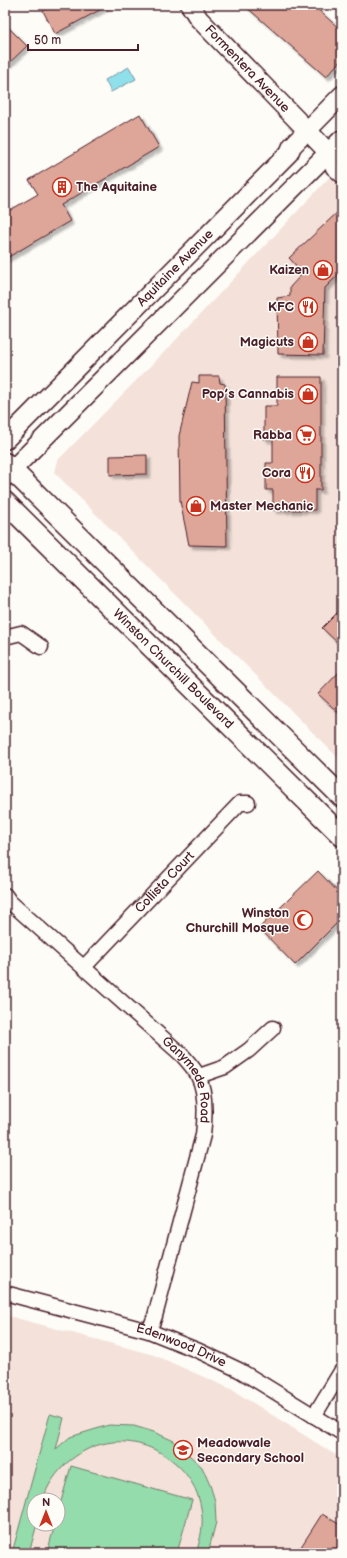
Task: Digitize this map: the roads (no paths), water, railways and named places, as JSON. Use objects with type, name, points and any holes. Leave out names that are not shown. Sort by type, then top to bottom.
[{"type":"main road","points":[[7,470],[342,797]]},
{"type":"main road","name":"Winston Churchill Boulevard","points":[[5,502],[342,836]]},
{"type":"street","name":"Formentera Avenue","points":[[190,5],[199,19],[308,130],[336,154]]},
{"type":"street","name":"Aquitaine Avenue","points":[[5,440],[289,153],[292,146],[342,95]]},
{"type":"street","name":"Aquitaine Avenue","points":[[7,470],[303,177],[336,154],[342,139]]},
{"type":"street","points":[[336,154],[333,168],[342,176]]},
{"type":"street","points":[[5,637],[22,633],[41,647]]},
{"type":"street","name":"Collista Court","points":[[84,967],[240,803],[248,803]]},
{"type":"street","name":"Ganymede Road","points":[[5,895],[10,902],[183,1056],[199,1076],[205,1115],[203,1135],[155,1316],[149,1331]]},
{"type":"street","points":[[199,1076],[225,1067],[250,1050],[272,1028]]},
{"type":"street","name":"Edenwood Drive","points":[[5,1293],[149,1331],[199,1351],[239,1370],[342,1433]]},
{"type":"street","points":[[314,1416],[342,1370]]},
{"type":"water","points":[[129,67],[136,79],[111,92],[105,80]]},
{"type":"place","name":"The Aquitaine","points":[[62,187]]},
{"type":"place","name":"Kaizen","points":[[323,270]]},
{"type":"place","name":"KFC","points":[[308,307]]},
{"type":"place","name":"Magicuts","points":[[308,342]]},
{"type":"place","name":"Pop’s Cannabis","points":[[308,394]]},
{"type":"place","name":"Rabba","points":[[306,435]]},
{"type":"place","name":"Cora","points":[[305,473]]},
{"type":"place","name":"Master Mechanic","points":[[196,506]]},
{"type":"place","name":"Winston Churchill Mosque","points":[[303,920]]},
{"type":"place","name":"Meadowvale Secondary School","points":[[183,1450]]}]
